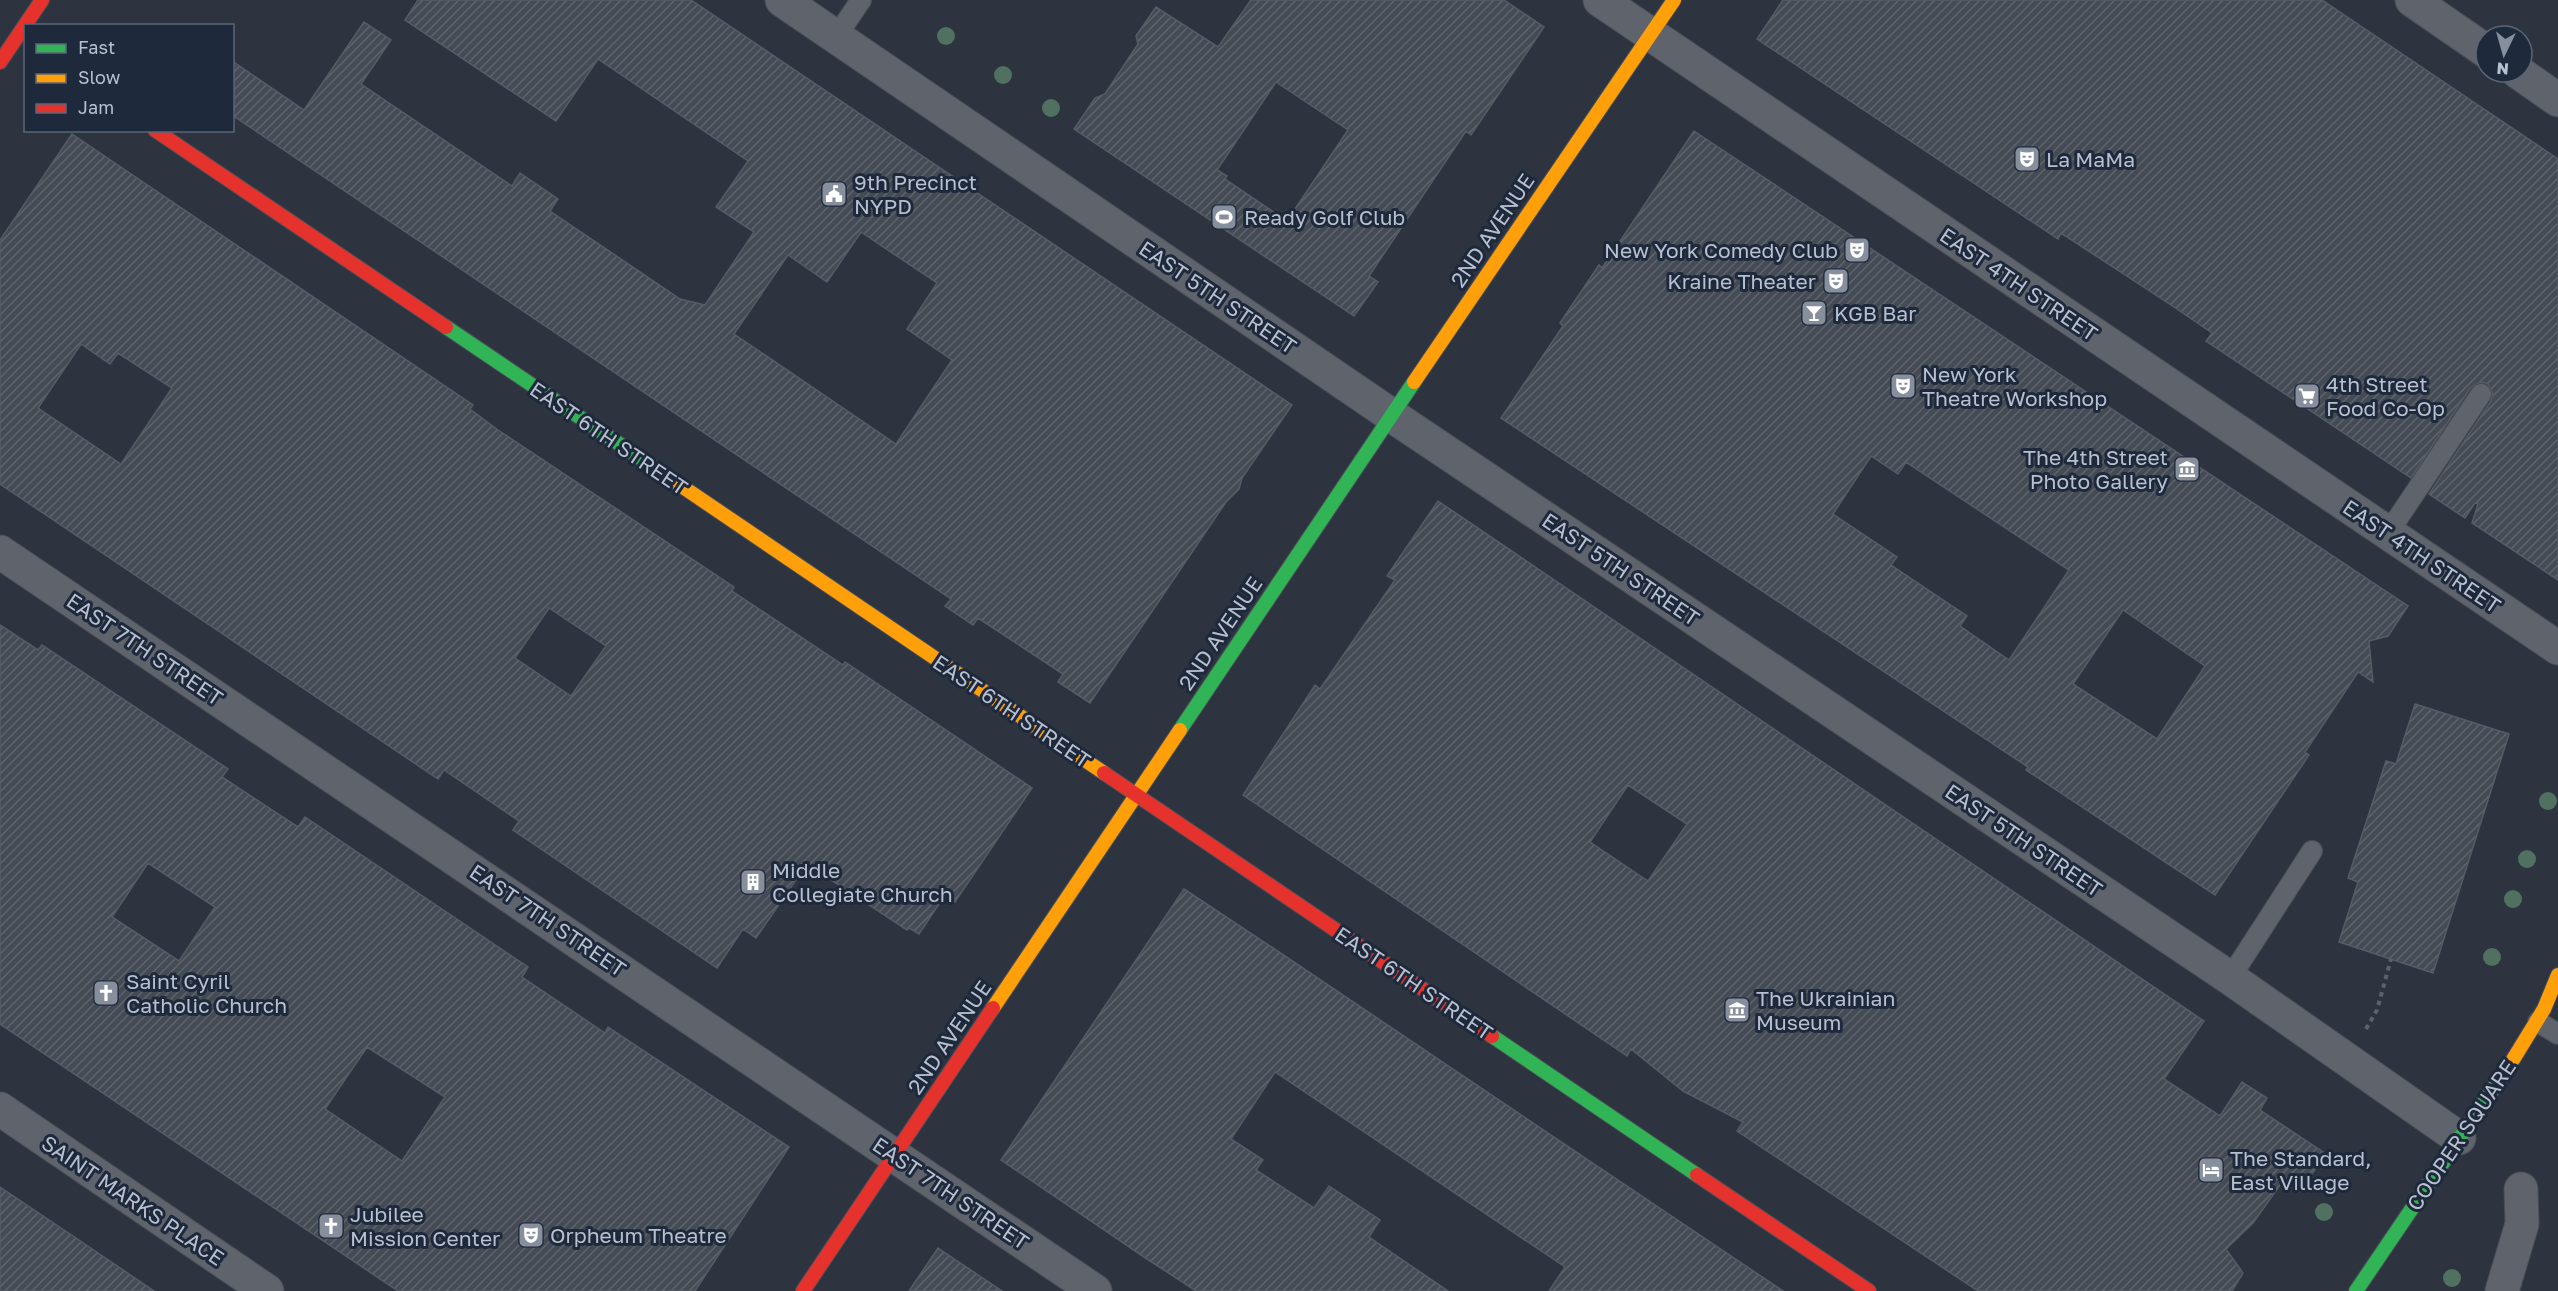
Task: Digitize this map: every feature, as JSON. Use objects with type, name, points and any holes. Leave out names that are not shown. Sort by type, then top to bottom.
[{"type":"street","points":[[24,24],[42,0]]},
{"type":"street","name":"EAST 5TH STREET","points":[[782,0],[1392,416],[2230,978],[2459,1138]]},
{"type":"street","name":"EAST 4TH STREET","points":[[1600,0],[2558,648]]},
{"type":"street","name":"2ND AVENUE","points":[[803,1291],[1674,0]]},
{"type":"street","points":[[2412,0],[2474,43]]},
{"type":"street","points":[[11,42],[24,24]]},
{"type":"street","points":[[2534,84],[2558,100]]},
{"type":"street","name":"EAST 6TH STREET","points":[[158,132],[1869,1291]]},
{"type":"street","name":"EAST 7TH STREET","points":[[0,552],[1095,1291]]},
{"type":"street","name":"COOPER SQUARE","points":[[2356,1291],[2538,1022],[2558,975]]},
{"type":"street","name":"SAINT MARKS PLACE","points":[[0,1109],[267,1291]]},
{"type":"street","points":[[2502,1291],[2522,1224],[2521,1189]]},
{"type":"lane","points":[[836,37],[861,0]]},
{"type":"lane","points":[[2388,533],[2481,394]]},
{"type":"lane","points":[[2230,978],[2312,851]]},
{"type":"lane","points":[[2538,1022],[2558,1034]]},
{"type":"path","points":[[2347,1060],[2378,1010],[2391,959]]},
{"type":"building","points":[[418,0],[691,0],[1292,405],[1242,478],[1239,489],[1226,502],[1090,703],[1058,682],[1063,674],[978,618],[973,625],[945,606],[951,599],[234,116],[234,62],[304,110],[364,22],[391,40],[361,84],[512,186],[520,173],[558,199],[550,211],[680,299],[705,305],[754,232],[716,207],[748,161],[598,59],[556,121],[405,20]],"holes":[[[861,232],[937,283],[907,329],[952,360],[896,444],[734,334],[788,255],[827,282]]]},
{"type":"building","points":[[1251,0],[1504,0],[1544,27],[1471,135],[1466,131],[1369,276],[1378,282],[1354,316],[1074,129],[1095,98],[1105,94],[1138,44],[1136,36],[1156,7],[1218,47]],"holes":[[[1276,82],[1348,130],[1287,221],[1225,179],[1227,176],[1217,170]]]},
{"type":"building","points":[[1783,0],[2322,0],[2558,159],[2558,580],[2472,523],[2478,504],[2475,503],[2465,518],[2429,494],[2491,401],[2493,394],[2488,384],[2481,382],[2471,387],[2411,478],[2206,341],[2212,333],[2174,307],[2061,233],[2058,239],[1757,39]]},
{"type":"building","points":[[1694,131],[2408,606],[2388,636],[2369,641],[2373,682],[2358,672],[2305,752],[2309,755],[2215,895],[2026,770],[2028,767],[1501,418],[1563,326],[1560,323],[1599,265],[1602,268]],"holes":[[[1871,456],[1898,474],[1906,462],[2069,570],[2009,660],[1960,626],[1967,616],[1891,565],[1897,557],[1833,514]],[[2123,610],[2205,666],[2157,739],[2073,684]]]},
{"type":"building","points":[[72,134],[473,405],[470,409],[498,430],[734,587],[732,591],[843,665],[845,662],[1032,788],[955,902],[945,895],[919,934],[909,928],[907,930],[807,864],[756,938],[743,929],[717,968],[513,830],[519,821],[444,770],[438,779],[0,484],[0,240]],"holes":[[[81,344],[110,364],[118,353],[172,388],[121,464],[38,408]],[[549,608],[606,646],[571,696],[515,658]]]},
{"type":"building","points":[[1438,501],[2204,1021],[2164,1079],[2220,1116],[2242,1082],[2267,1098],[2260,1110],[2326,1154],[2299,1192],[2283,1181],[2253,1223],[2226,1249],[2243,1273],[2232,1291],[1978,1291],[1737,1131],[1743,1122],[1683,1091],[1631,1049],[1627,1056],[1243,795],[1315,685],[1320,689],[1395,580],[1387,576]],"holes":[[[1628,785],[1687,824],[1648,881],[1590,842]]]},
{"type":"building","points":[[0,625],[38,650],[42,645],[228,769],[222,777],[298,827],[305,817],[528,967],[522,977],[605,1033],[608,1027],[789,1147],[695,1291],[398,1291],[0,1024]],"holes":[[[148,863],[215,907],[179,961],[112,917]],[[367,1047],[445,1097],[402,1161],[325,1109]]]},
{"type":"building","points":[[2415,704],[2509,734],[2433,973],[2339,942],[2358,882],[2348,878],[2386,761],[2396,764]]},
{"type":"building","points":[[1184,889],[1783,1291],[1549,1291],[1565,1267],[1275,1072],[1231,1139],[1263,1160],[1256,1170],[1314,1208],[1329,1186],[1380,1220],[1369,1237],[1448,1291],[1196,1291],[1147,1259],[1001,1160]]},
{"type":"building","points":[[0,1187],[76,1238],[154,1291],[0,1291]]},
{"type":"building","points":[[938,1248],[1002,1291],[909,1291]]},
{"type":"traffic: fast","points":[[446,327],[680,485]]},
{"type":"traffic: fast","points":[[1180,730],[1414,382]]},
{"type":"traffic: fast","points":[[1492,1036],[1697,1175]]},
{"type":"traffic: fast","points":[[2356,1291],[2514,1058]]},
{"type":"traffic: slow","points":[[1414,382],[1674,0]]},
{"type":"traffic: slow","points":[[680,485],[1104,773]]},
{"type":"traffic: slow","points":[[993,1008],[1180,730]]},
{"type":"traffic: slow","points":[[2514,1058],[2544,1009],[2558,975]]},
{"type":"traffic: jam","points":[[26,24],[42,0]]},
{"type":"traffic: jam","points":[[0,62],[24,27]]},
{"type":"traffic: jam","points":[[158,132],[446,327]]},
{"type":"traffic: jam","points":[[1104,773],[1492,1036]]},
{"type":"traffic: jam","points":[[803,1291],[993,1008]]},
{"type":"traffic: jam","points":[[1697,1175],[1869,1291]]},
{"type":"place","name":"La MaMa","points":[[2027,159]]},
{"type":"place","name":"9th Precinct NYPD","points":[[834,194]]},
{"type":"place","name":"Ready Golf Club","points":[[1224,217]]},
{"type":"place","name":"New York Comedy Club","points":[[1857,250]]},
{"type":"place","name":"Kraine Theater","points":[[1836,281]]},
{"type":"place","name":"KGB Bar","points":[[1814,313]]},
{"type":"place","name":"New York Theatre Workshop","points":[[1903,386]]},
{"type":"place","name":"4th Street Food Co-Op","points":[[2307,396]]},
{"type":"place","name":"The 4th Street Photo Gallery","points":[[2187,469]]},
{"type":"place","name":"Middle Collegiate Church","points":[[753,882]]},
{"type":"place","name":"Saint Cyril Catholic Church","points":[[106,993]]},
{"type":"place","name":"The Ukrainian Museum","points":[[1737,1010]]},
{"type":"place","name":"The Standard, East Village","points":[[2211,1170]]},
{"type":"place","name":"Jubilee Mission Center","points":[[331,1226]]},
{"type":"place","name":"Orpheum Theatre","points":[[531,1235]]}]
